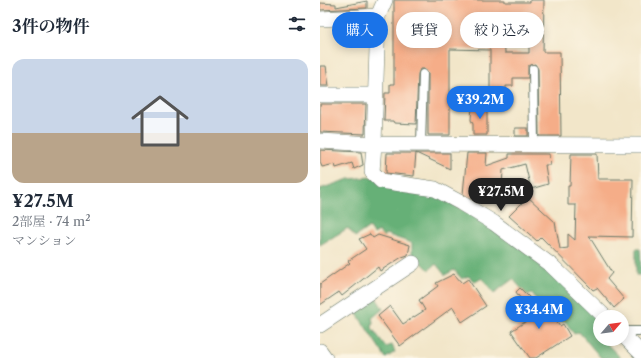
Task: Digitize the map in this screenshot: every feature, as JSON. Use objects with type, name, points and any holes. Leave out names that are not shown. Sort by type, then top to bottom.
[{"type":"street","points":[[380,12],[385,0]]},
{"type":"street","points":[[320,19],[332,18]]},
{"type":"street","points":[[377,48],[372,172],[380,181],[435,189],[494,223],[552,266],[598,310]]},
{"type":"street","points":[[320,95],[375,95]]},
{"type":"street","points":[[320,142],[374,144],[641,145]]},
{"type":"street","points":[[320,325],[412,263]]},
{"type":"street","points":[[629,341],[641,353]]},
{"type":"street","points":[[320,351],[325,358]]},
{"type":"lane","points":[[533,69],[534,144]]},
{"type":"lane","points":[[421,144],[423,74]]},
{"type":"lane","points":[[629,331],[641,331]]},
{"type":"green space","points":[[371,177],[434,193],[492,227],[554,272],[593,310],[593,346],[609,346],[621,358],[601,358],[579,332],[574,334],[565,321],[561,322],[548,303],[542,306],[532,294],[527,295],[513,279],[494,293],[482,278],[475,282],[468,276],[462,279],[454,270],[445,275],[436,264],[429,270],[420,261],[412,258],[412,243],[385,234],[383,238],[379,231],[374,234],[369,227],[355,237],[348,228],[320,245],[320,189],[349,179]]},
{"type":"green space","points":[[636,249],[640,249],[641,275],[636,275]]},
{"type":"green space","points":[[374,294],[383,309],[372,318],[372,328],[386,347],[392,345],[395,352],[386,358],[353,308]]},
{"type":"building","points":[[394,0],[505,0],[505,2],[530,2],[530,0],[544,0],[544,12],[460,12],[460,48],[505,48],[505,53],[529,53],[529,48],[543,48],[543,52],[560,52],[561,136],[539,136],[538,69],[535,64],[528,66],[528,78],[513,78],[513,86],[506,86],[506,102],[490,102],[490,50],[450,49],[450,135],[428,135],[428,74],[424,69],[420,69],[418,74],[416,124],[384,121],[385,93],[390,93],[390,84],[394,84]]},
{"type":"building","points":[[367,1],[367,8],[320,10],[320,3],[336,4],[336,7]]},
{"type":"building","points":[[320,66],[326,66],[329,86],[320,86]]},
{"type":"building","points":[[320,104],[366,104],[365,134],[320,132]]},
{"type":"building","points":[[472,106],[487,106],[487,135],[473,135],[473,124],[471,120]]},
{"type":"building","points":[[515,128],[528,128],[528,136],[515,136]]},
{"type":"building","points":[[320,150],[361,152],[363,165],[354,169],[352,163],[336,168],[335,164],[322,167],[320,162]]},
{"type":"building","points":[[387,153],[416,153],[414,176],[386,173]]},
{"type":"building","points":[[416,153],[450,153],[450,169]]},
{"type":"building","points":[[467,153],[487,153],[486,166],[509,158],[509,154],[549,154],[550,165],[545,165],[548,184],[531,189],[525,164],[503,170],[502,186],[486,186],[486,189],[478,188],[472,199],[463,194]]},
{"type":"building","points":[[571,154],[597,154],[598,179],[633,179],[632,237],[589,236],[612,273],[607,279],[624,299],[614,308],[597,288],[593,290],[541,237],[537,241],[509,216],[528,197],[555,222],[560,249],[568,248],[568,234],[575,240],[576,205],[568,205]]},
{"type":"building","points":[[370,234],[373,238],[378,235],[410,245],[408,255],[402,257],[380,271],[378,267],[342,296],[339,292],[320,305],[320,284],[350,263],[348,261],[366,249],[359,239]]},
{"type":"building","points":[[454,274],[462,283],[468,279],[486,306],[462,322],[453,307],[400,346],[378,316],[390,306],[403,324],[425,310],[419,300],[438,286],[436,283]]},
{"type":"building","points":[[520,288],[546,314],[550,311],[560,326],[563,324],[570,336],[536,358],[530,358],[511,331],[533,317],[516,292]]}]
